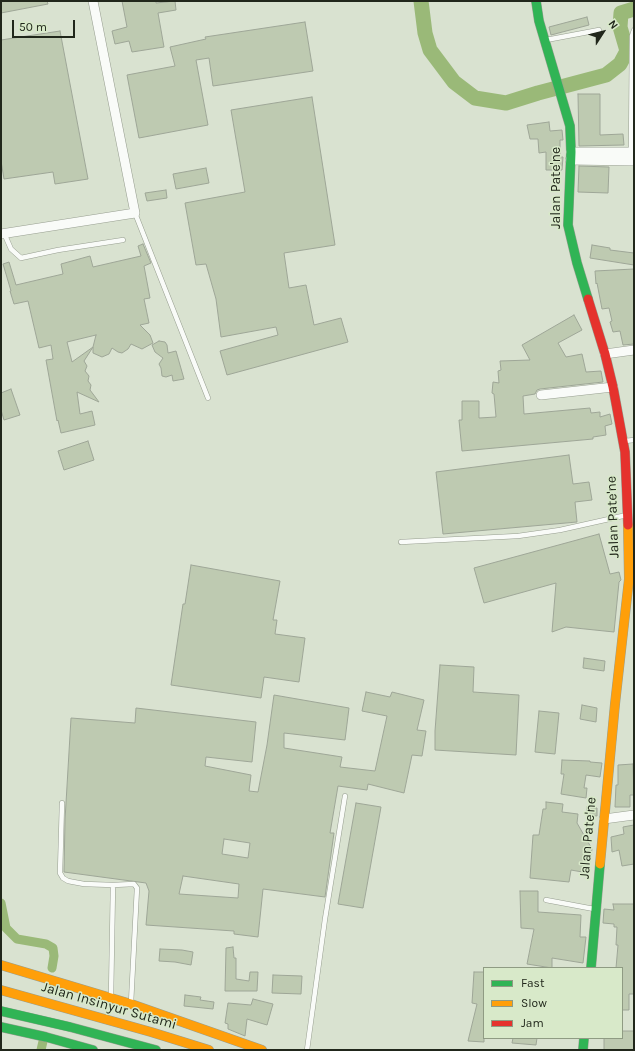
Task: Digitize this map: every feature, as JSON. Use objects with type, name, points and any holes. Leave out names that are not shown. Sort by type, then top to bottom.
[{"type":"main road","name":"Jalan Pate'ne","points":[[536,1],[539,21],[570,126],[571,156],[568,225],[577,262],[605,354],[613,387],[625,452],[630,491],[628,515],[631,578],[604,819],[591,967]]},
{"type":"main road","points":[[1,965],[131,1004],[262,1050]]},
{"type":"main road","name":"Jalan Insinyur Sutami","points":[[1,990],[151,1032],[209,1050]]},
{"type":"main road","points":[[1,1011],[70,1027],[156,1050]]},
{"type":"main road","points":[[1,1027],[46,1037],[93,1050]]},
{"type":"main road","points":[[583,1050],[584,1039]]},
{"type":"street","points":[[3,234],[135,213],[93,1]]},
{"type":"street","points":[[571,156],[633,155]]},
{"type":"street","points":[[605,354],[634,350]]},
{"type":"street","points":[[541,395],[613,387]]},
{"type":"street","points":[[604,819],[634,815]]},
{"type":"lane","points":[[545,41],[599,30]]},
{"type":"lane","points":[[633,155],[632,36],[634,30]]},
{"type":"lane","points":[[135,213],[208,398]]},
{"type":"lane","points":[[3,234],[11,250],[21,258],[58,250],[123,240]]},
{"type":"lane","points":[[623,441],[634,440]]},
{"type":"lane","points":[[401,542],[518,536],[560,530],[628,515]]},
{"type":"lane","points":[[307,1050],[344,796]]},
{"type":"lane","points":[[62,803],[60,874],[68,881],[84,884],[134,884],[137,888],[131,1004]]},
{"type":"lane","points":[[111,998],[113,885]]},
{"type":"lane","points":[[546,900],[596,910]]},
{"type":"building","points":[[1,1],[47,1],[48,4],[1,13]]},
{"type":"building","points":[[122,1],[156,1],[156,3],[175,1],[176,10],[158,13],[164,47],[132,52],[129,41],[115,44],[112,31],[127,27]]},
{"type":"building","points":[[587,17],[589,25],[551,35],[549,27]]},
{"type":"building","points":[[305,22],[313,71],[213,86],[209,58],[196,60],[208,125],[139,138],[127,75],[175,66],[170,47],[206,39],[205,37]]},
{"type":"building","points":[[60,31],[88,179],[55,184],[53,172],[4,179],[1,161],[1,40]]},
{"type":"building","points":[[578,94],[600,94],[600,135],[623,134],[624,145],[579,146]]},
{"type":"building","points":[[312,97],[335,245],[284,253],[289,288],[306,285],[314,325],[341,318],[348,342],[227,375],[220,351],[278,335],[276,327],[221,337],[216,299],[206,264],[196,265],[185,203],[245,192],[231,110]]},
{"type":"building","points":[[549,122],[550,131],[562,130],[563,140],[560,140],[560,157],[563,157],[562,170],[546,170],[546,152],[539,153],[538,139],[530,139],[527,125]]},
{"type":"building","points":[[579,166],[609,167],[608,193],[578,192]]},
{"type":"building","points":[[206,168],[209,183],[176,189],[173,174]]},
{"type":"building","points":[[166,190],[167,198],[147,201],[145,193]]},
{"type":"building","points":[[143,244],[151,263],[144,266],[150,298],[144,299],[149,323],[140,325],[150,335],[153,343],[142,349],[131,344],[128,349],[122,353],[112,348],[109,354],[102,357],[93,353],[93,347],[84,361],[87,366],[85,371],[89,376],[88,381],[91,385],[90,390],[99,402],[77,392],[80,414],[92,411],[95,425],[61,433],[58,420],[57,421],[46,360],[53,359],[51,345],[39,348],[28,301],[14,304],[3,264],[9,262],[16,285],[63,274],[61,264],[90,256],[93,267],[141,256],[138,246]],"holes":[[[96,335],[93,347],[72,362],[67,342]]]},
{"type":"building","points":[[592,245],[610,248],[610,250],[634,253],[634,265],[590,258]]},
{"type":"building","points":[[634,269],[634,344],[623,345],[620,331],[613,332],[610,322],[612,321],[609,308],[602,309],[597,283],[596,284],[595,271]]},
{"type":"building","points":[[574,315],[582,330],[558,343],[566,357],[582,354],[586,372],[601,371],[603,382],[537,390],[535,394],[523,396],[524,414],[590,408],[591,413],[600,412],[600,417],[610,414],[612,424],[605,426],[606,435],[593,437],[593,439],[462,451],[459,420],[462,420],[462,401],[479,401],[479,418],[496,417],[494,394],[492,393],[493,382],[499,383],[498,371],[501,370],[500,361],[530,360],[522,345]]},
{"type":"building","points":[[159,341],[165,342],[168,353],[176,351],[184,379],[173,381],[172,375],[166,377],[162,376],[159,364],[163,358],[155,352],[152,345]]},
{"type":"building","points":[[11,389],[20,415],[4,420],[1,410],[1,393]]},
{"type":"building","points":[[88,441],[94,460],[64,470],[58,451]]},
{"type":"building","points":[[569,455],[573,484],[589,482],[592,500],[575,502],[577,522],[443,534],[436,472]]},
{"type":"building","points":[[599,534],[610,574],[619,572],[621,580],[619,582],[614,632],[566,627],[552,632],[556,583],[484,603],[474,568]]},
{"type":"building","points":[[191,565],[280,581],[273,620],[277,620],[275,634],[305,638],[299,682],[264,677],[261,698],[171,685],[183,604],[185,604]]},
{"type":"building","points":[[584,658],[605,661],[604,671],[583,668]]},
{"type":"building","points":[[440,665],[474,667],[473,692],[519,695],[516,755],[435,750]]},
{"type":"building","points":[[366,692],[390,697],[392,692],[424,700],[417,730],[426,731],[422,756],[412,755],[404,793],[368,784],[367,790],[338,786],[330,833],[334,833],[325,897],[263,889],[258,937],[234,934],[234,931],[146,925],[149,891],[146,883],[64,872],[65,820],[71,718],[135,723],[136,708],[256,722],[252,762],[206,757],[205,766],[251,775],[249,791],[258,792],[267,745],[274,695],[349,708],[345,740],[284,733],[284,748],[342,757],[340,767],[375,771],[387,716],[362,711]],"holes":[[[224,839],[250,843],[248,858],[222,854]],[[183,876],[239,884],[238,898],[179,894]]]},
{"type":"building","points":[[582,705],[597,708],[596,722],[580,719]]},
{"type":"building","points":[[539,711],[559,713],[555,754],[535,752]]},
{"type":"building","points":[[562,760],[602,763],[600,777],[586,775],[584,788],[587,788],[586,798],[561,794],[564,774],[561,774]]},
{"type":"building","points":[[633,764],[634,795],[630,795],[630,807],[615,807],[616,785],[618,785],[618,765]]},
{"type":"building","points":[[546,802],[563,804],[562,812],[578,814],[577,823],[592,849],[588,873],[571,870],[569,882],[530,878],[533,835],[539,835],[543,809],[546,809]]},
{"type":"building","points":[[356,803],[381,807],[363,908],[338,904]]},
{"type":"building","points":[[587,807],[597,808],[597,816],[586,815]]},
{"type":"building","points":[[634,825],[634,864],[622,866],[619,850],[612,852],[611,837],[624,834],[623,827]]},
{"type":"building","points":[[520,891],[538,891],[538,912],[581,915],[580,937],[586,937],[583,963],[552,958],[552,967],[527,964],[534,929],[521,928]]},
{"type":"building","points":[[613,904],[634,904],[634,994],[629,994],[629,1010],[623,1010],[623,967],[616,967],[618,945],[616,945],[617,927],[614,927],[614,924],[603,923],[604,909],[614,910]]},
{"type":"building","points":[[233,947],[234,958],[236,958],[236,979],[249,981],[250,972],[258,972],[257,991],[225,991],[226,948]]},
{"type":"building","points":[[160,949],[193,952],[191,965],[159,961]]},
{"type":"building","points":[[474,972],[483,972],[484,1042],[468,1041],[477,1004],[472,1003]]},
{"type":"building","points":[[273,975],[302,976],[301,994],[272,993]]},
{"type":"building","points":[[185,995],[201,997],[200,1000],[214,1002],[213,1009],[184,1006]]},
{"type":"building","points":[[253,999],[273,1004],[267,1025],[247,1019],[245,1036],[228,1029],[228,1024],[225,1023],[228,1003],[251,1005]]},
{"type":"building","points":[[623,1031],[634,1031],[634,1050],[604,1050],[604,1039],[623,1039]]},
{"type":"building","points":[[513,1039],[537,1039],[536,1045],[512,1043]]},
{"type":"waterway","points":[[421,1],[425,33],[430,50],[454,82],[475,98],[506,103],[606,75],[620,64],[627,51],[620,27],[621,13],[634,9]]},
{"type":"waterway","points":[[1,903],[6,928],[17,939],[46,944],[53,948],[54,956],[52,968]]},
{"type":"waterway","points":[[41,1050],[44,1037]]},
{"type":"traffic: fast","points":[[536,1],[539,21],[570,126],[571,152],[568,225],[577,263],[588,299]]},
{"type":"traffic: fast","points":[[591,967],[600,864]]},
{"type":"traffic: fast","points":[[1,1011],[70,1027],[156,1050]]},
{"type":"traffic: fast","points":[[1,1027],[46,1037],[93,1050]]},
{"type":"traffic: fast","points":[[583,1050],[584,1039]]},
{"type":"traffic: slow","points":[[600,864],[615,704],[629,579],[628,525]]},
{"type":"traffic: slow","points":[[1,965],[131,1004],[262,1050]]},
{"type":"traffic: slow","points":[[1,990],[151,1032],[209,1050]]},
{"type":"traffic: jam","points":[[588,299],[605,354],[613,387],[625,452],[628,525]]}]
